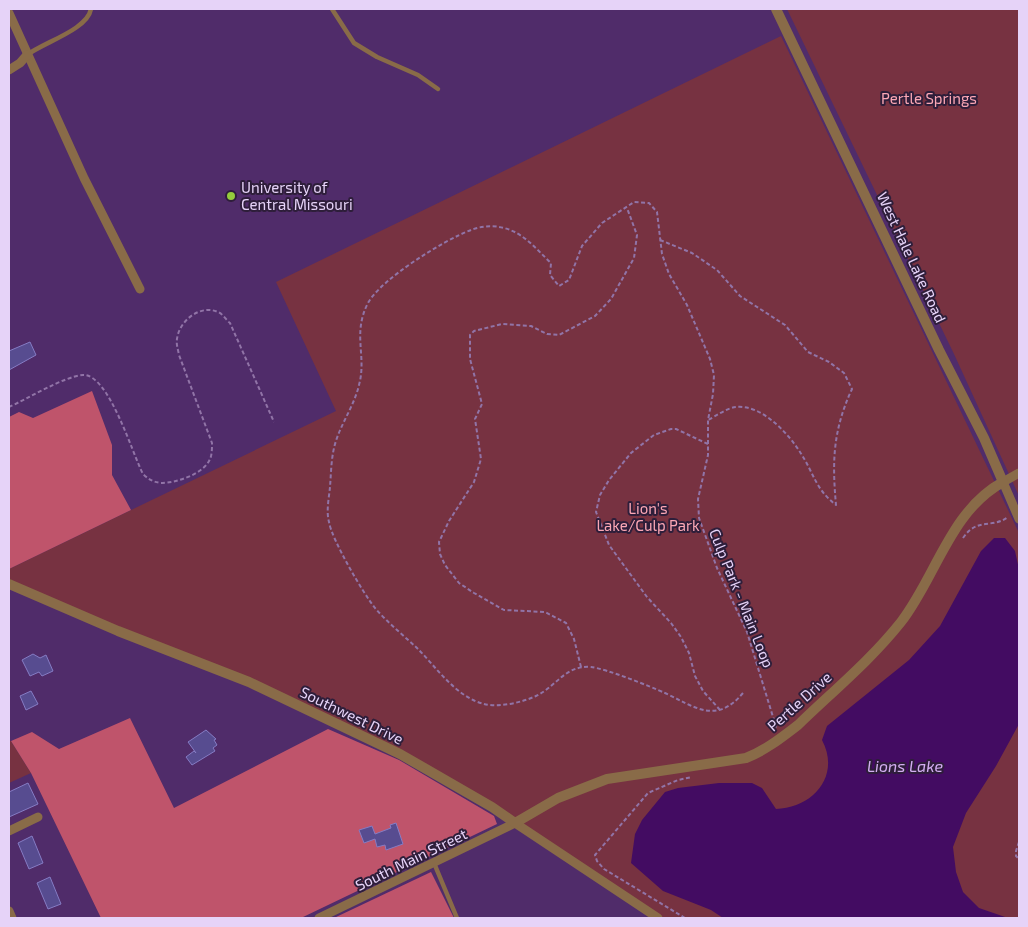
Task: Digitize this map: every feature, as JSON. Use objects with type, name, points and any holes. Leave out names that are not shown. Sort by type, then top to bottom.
[{"type":"street","name":"West Hale Lake Road","points":[[776,9],[935,342],[984,438],[1019,519]]},
{"type":"street","points":[[9,13],[84,178],[140,289]]},
{"type":"street","points":[[9,70],[20,64],[27,55]]},
{"type":"street","name":"Pertle Drive","points":[[515,823],[558,798],[607,779],[746,758],[767,749],[798,725],[901,621],[949,540],[978,499],[1019,472]]},
{"type":"street","name":"Southwest Drive","points":[[9,584],[118,631],[249,682],[400,754],[492,807],[658,918]]},
{"type":"street","points":[[9,831],[38,817]]},
{"type":"street","name":"South Main Street","points":[[319,918],[515,823]]},
{"type":"street","points":[[9,911],[12,918]]},
{"type":"lane","points":[[27,55],[87,19],[91,9]]},
{"type":"lane","points":[[332,9],[354,43],[377,57],[418,76],[438,89]]},
{"type":"lane","points":[[434,863],[458,918]]},
{"type":"path","name":"Culp Park - Main Loop","points":[[581,667],[566,672],[537,695],[500,705],[486,705],[468,699],[454,687],[374,607],[335,541],[328,521],[334,448],[360,384],[359,336],[361,322],[368,303],[380,285],[448,240],[472,229],[484,226],[503,228],[520,234],[551,263],[550,275],[559,286],[569,280],[582,246],[602,223],[634,202],[649,203],[657,212],[662,254],[669,274],[687,305],[710,359],[714,376],[708,420],[708,455],[698,499],[699,518],[717,568],[747,632],[779,740]]},
{"type":"path","points":[[626,207],[637,235],[634,258],[611,299],[595,316],[559,335],[547,334],[531,326],[502,324],[474,331],[470,335],[470,359],[482,404],[476,419],[481,460],[474,482],[448,521],[439,542],[445,565],[460,583],[474,593],[504,610],[545,612],[566,623],[574,639],[581,667],[594,667],[664,693],[691,707],[710,712],[720,710],[734,703],[743,693]]},
{"type":"path","points":[[660,240],[692,254],[717,270],[740,296],[786,325],[808,352],[844,373],[852,389],[840,415],[834,459],[836,506],[823,495],[800,452],[772,421],[746,407],[735,407],[708,420]]},
{"type":"path","points":[[9,407],[72,378],[88,375],[99,381],[107,393],[143,474],[150,480],[161,482],[175,481],[198,472],[205,468],[211,458],[212,444],[179,354],[177,341],[178,333],[187,319],[198,312],[210,310],[220,312],[230,323],[274,422]]},
{"type":"path","points":[[708,444],[676,429],[670,429],[654,435],[631,453],[609,480],[600,496],[596,512],[609,545],[647,597],[681,637],[689,653],[695,676],[703,691],[720,710]]},
{"type":"path","points":[[685,918],[604,869],[597,861],[595,855],[648,793],[678,780],[694,776]]},
{"type":"path","points":[[1019,842],[1016,856],[1019,859]]},
{"type":"green space","name":"Pertle Springs","points":[[787,9],[1019,9],[1019,496],[954,354]]},
{"type":"green space","name":"Lion's Lake/Culp Park","points":[[781,36],[1019,533],[1019,918],[658,918],[492,807],[249,682],[9,584],[9,569],[336,411],[276,282]]},
{"type":"green space","points":[[9,741],[11,741],[31,773],[9,783]]},
{"type":"shaded area","points":[[92,391],[112,445],[112,475],[131,510],[9,569],[9,417],[19,412],[33,418]]},
{"type":"shaded area","points":[[130,718],[174,808],[328,729],[399,760],[494,816],[497,824],[301,918],[101,918],[31,773],[11,741],[32,732],[59,749]]},
{"type":"shaded area","points":[[431,872],[454,918],[334,918]]},
{"type":"water","name":"Lions Lake","points":[[994,538],[1005,538],[1015,551],[1019,569],[1019,724],[996,766],[966,813],[953,847],[956,872],[963,892],[979,908],[1008,918],[723,918],[711,910],[663,891],[631,863],[635,834],[642,820],[665,792],[678,788],[719,783],[752,783],[762,788],[776,809],[801,803],[812,796],[820,788],[826,777],[828,766],[827,753],[822,740],[827,726],[909,660],[940,626],[981,551]]},
{"type":"building","points":[[30,342],[36,355],[9,370],[9,351]]},
{"type":"building","points":[[33,654],[40,658],[46,655],[53,671],[42,676],[39,672],[30,676],[22,660]]},
{"type":"building","points":[[31,691],[38,704],[26,710],[20,696]]},
{"type":"building","points":[[206,730],[216,739],[214,740],[217,745],[213,748],[215,751],[192,765],[186,757],[194,751],[196,753],[188,742]]},
{"type":"building","points":[[28,783],[38,804],[9,817],[9,792]]},
{"type":"building","points":[[396,823],[403,844],[386,850],[385,845],[377,847],[375,839],[364,843],[359,830],[372,826],[375,834],[391,828],[390,825]]},
{"type":"building","points":[[32,836],[43,863],[29,869],[18,843]]},
{"type":"building","points":[[50,877],[61,904],[48,909],[37,883]]},
{"type":"place","name":"University of Central Missouri","points":[[231,196]]}]
